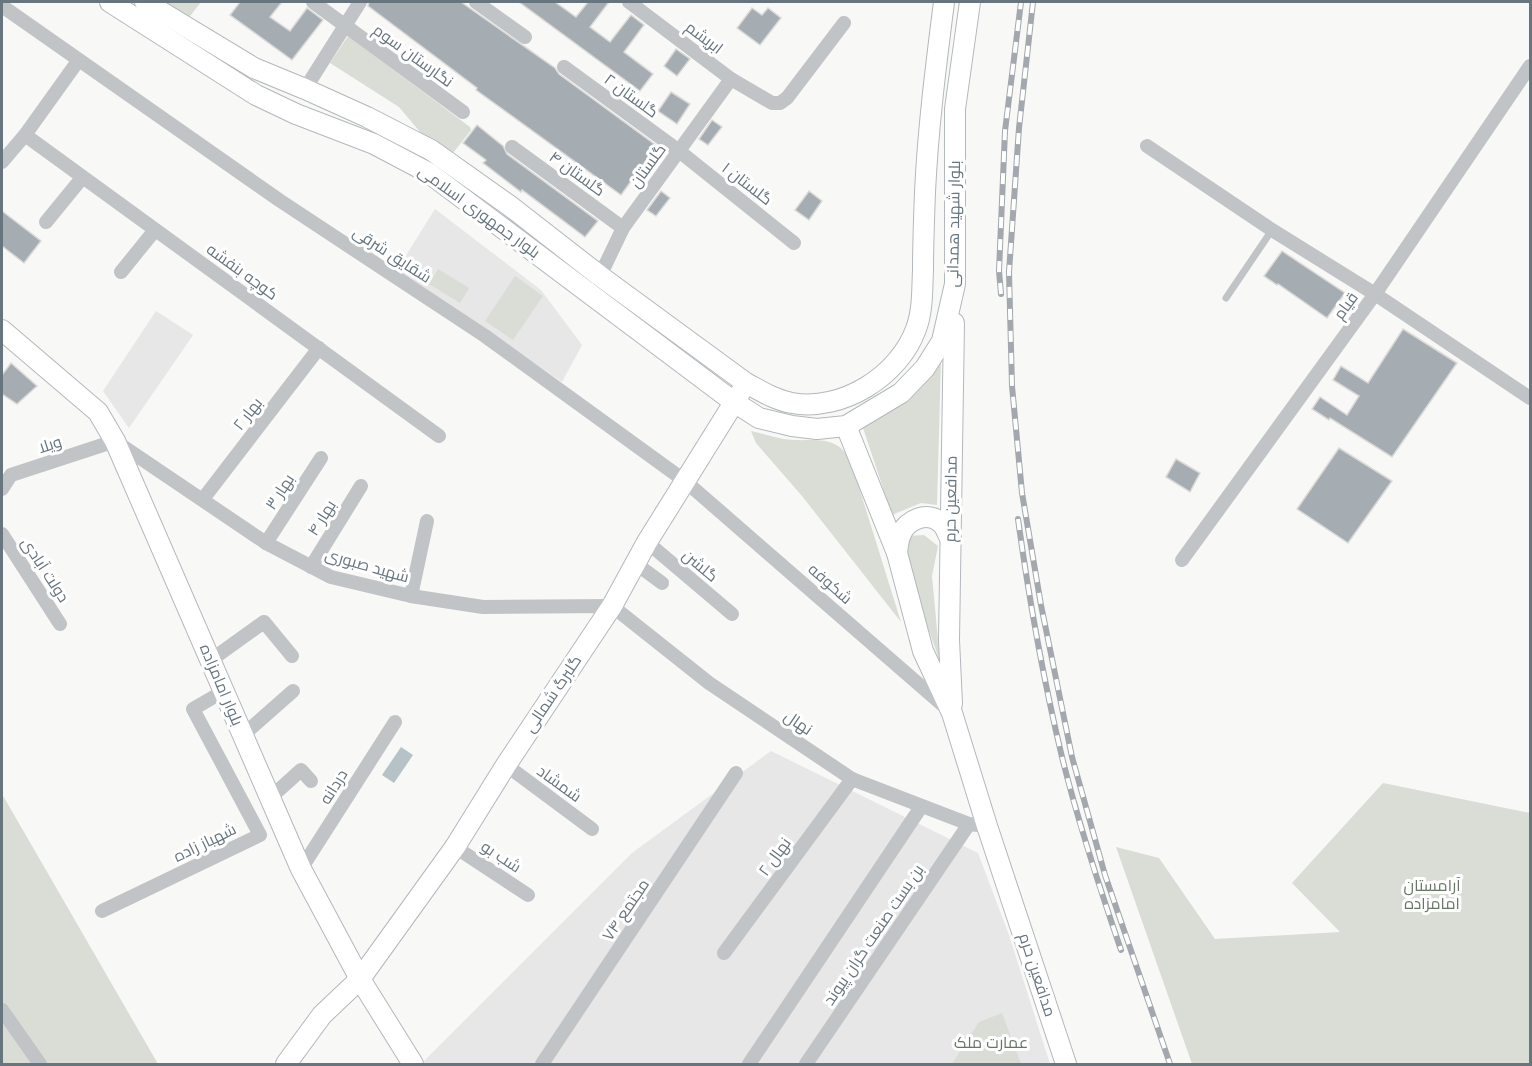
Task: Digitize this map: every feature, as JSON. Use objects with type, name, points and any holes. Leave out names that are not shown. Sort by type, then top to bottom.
[{"type":"main road","name":"بلوار جمهوری اسلامی","points":[[110,2],[256,95],[296,114],[374,144],[429,173],[734,402]]},
{"type":"main road","name":"بلوار جمهوری اسلامی","points":[[145,2],[254,69],[367,117],[431,150],[510,206],[600,276],[746,383]]},
{"type":"main road","points":[[135,19],[145,2]]},
{"type":"main road","name":"بلوار شهید همدانی","points":[[746,383],[772,398],[793,403],[825,402],[865,388],[882,377],[909,344],[919,318],[922,300],[929,124],[944,2]]},
{"type":"main road","name":"بلوار شهید همدانی","points":[[734,402],[759,418],[792,426],[818,429],[846,426],[901,393],[925,368],[942,341],[955,284],[955,109],[970,2]]},
{"type":"main road","points":[[935,76],[959,79]]},
{"type":"main road","name":"مدافعین حرم","points":[[955,284],[949,640],[952,713],[978,825],[1066,1065]]},
{"type":"main road","name":"بلوار امامزاده","points":[[2,330],[98,412],[115,441],[301,869],[360,979],[413,1065]]},
{"type":"main road","name":"گلبرگ شمالی","points":[[286,1065],[322,1015],[360,979],[455,847],[506,765],[612,606],[647,542],[746,383]]},
{"type":"main road","name":"مدافعین حرم","points":[[846,426],[897,554],[923,651],[952,713]]},
{"type":"main road","points":[[897,554],[900,535],[906,526],[917,518],[930,517],[941,522],[951,540]]},
{"type":"street","name":"نگارستان سوم","points":[[313,2],[463,112]]},
{"type":"street","points":[[305,89],[360,2]]},
{"type":"street","points":[[476,2],[525,38]]},
{"type":"street","name":"ابریشم","points":[[629,2],[730,79],[766,101],[780,103],[787,98],[844,23]]},
{"type":"street","name":"شقایق شرقی","points":[[2,6],[279,200],[485,336],[685,481]]},
{"type":"street","points":[[2,162],[25,135],[78,61]]},
{"type":"street","name":"قیام","points":[[1182,560],[1375,294],[1530,66]]},
{"type":"street","name":"گلستان ۲","points":[[564,67],[679,151]]},
{"type":"street","name":"گلستان","points":[[600,276],[623,228],[730,79]]},
{"type":"street","name":"کوچه بنفشه","points":[[25,135],[439,436]]},
{"type":"street","points":[[1147,146],[1530,398]]},
{"type":"street","name":"گلستان ۴","points":[[512,147],[623,228]]},
{"type":"street","name":"گلستان ۱","points":[[679,151],[794,243]]},
{"type":"street","points":[[46,222],[82,177]]},
{"type":"street","points":[[121,272],[156,230]]},
{"type":"street","name":"بهار ۲","points":[[203,499],[319,348]]},
{"type":"street","name":"ویلا","points":[[2,489],[6,473],[115,441]]},
{"type":"street","name":"شهید صبوری","points":[[115,441],[266,543],[331,577],[411,596],[483,607],[612,606]]},
{"type":"street","name":"بهار ۳","points":[[266,543],[321,458]]},
{"type":"street","name":"شکوفه","points":[[685,481],[865,635],[952,713]]},
{"type":"street","name":"بهار ۴","points":[[311,567],[361,486]]},
{"type":"street","points":[[411,596],[427,521]]},
{"type":"street","name":"دولت آبادی","points":[[2,534],[60,624]]},
{"type":"street","name":"گلشن","points":[[647,542],[732,614]]},
{"type":"street","points":[[636,563],[662,583]]},
{"type":"street","name":"نهال","points":[[612,606],[709,683],[852,779],[921,807],[978,825]]},
{"type":"street","points":[[211,660],[264,622],[292,656]]},
{"type":"street","name":"شهباز زاده","points":[[102,911],[260,835],[193,709],[224,691]]},
{"type":"street","points":[[242,736],[293,691]]},
{"type":"street","name":"دردانه","points":[[301,869],[395,722]]},
{"type":"street","name":"شمشاد","points":[[506,765],[592,829]]},
{"type":"street","name":"مجتمع ۷۴","points":[[542,1065],[736,774]]},
{"type":"street","points":[[270,798],[306,776]]},
{"type":"street","name":"نهال ۲","points":[[724,953],[852,779]]},
{"type":"street","points":[[749,1065],[921,807]]},
{"type":"street","name":"بن بست صنعت گران پیوند","points":[[806,1065],[978,825]]},
{"type":"street","name":"شب بو","points":[[455,847],[528,895]]},
{"type":"street","points":[[2,1010],[40,1065]]},
{"type":"lane","points":[[1226,298],[1272,230]]},
{"type":"shaded area","points":[[435,209],[541,290],[582,345],[562,382],[397,270]]},
{"type":"shaded area","points":[[156,311],[193,335],[129,428],[103,391]]},
{"type":"shaded area","points":[[401,747],[413,755],[394,783],[382,775]]},
{"type":"shaded area","points":[[771,751],[978,853],[1009,935],[1050,1064],[421,1064],[632,853]]},
{"type":"green space","points":[[163,2],[201,2],[187,20]]},
{"type":"green space","points":[[348,36],[470,127],[471,130],[450,157],[426,139],[399,107],[330,63]]},
{"type":"green space","points":[[438,269],[469,288],[460,303],[429,284]]},
{"type":"green space","points":[[515,276],[543,296],[513,340],[485,321]]},
{"type":"green space","points":[[941,359],[937,505],[921,503],[892,515],[863,428],[912,396]]},
{"type":"green space","points":[[751,431],[777,438],[819,440],[835,444],[847,455],[901,622],[802,496],[756,443]]},
{"type":"green space","points":[[924,535],[938,546],[932,576],[940,662],[914,588],[906,556],[909,536]]},
{"type":"green space","name":"آرامستان امامزاده","points":[[1383,783],[1530,813],[1530,1064],[1192,1064],[1116,847],[1159,858],[1215,939],[1340,932],[1292,883]]},
{"type":"green space","points":[[2,794],[158,1064],[2,1064]]},
{"type":"green space","name":"عمارت ملک","points":[[1002,1013],[1021,1064],[952,1064],[979,1022]]},
{"type":"building","points":[[240,2],[282,2],[270,17],[290,31],[307,8],[323,20],[292,60],[230,15]]},
{"type":"building","points":[[369,2],[461,2],[555,68],[559,74],[657,146],[621,195],[476,90],[477,88],[368,6]]},
{"type":"building","points":[[519,2],[555,2],[576,17],[588,2],[609,2],[590,27],[610,42],[631,15],[644,25],[624,52],[653,74],[640,91]]},
{"type":"building","points":[[752,8],[762,15],[768,8],[781,18],[760,45],[737,28]]},
{"type":"building","points":[[676,49],[690,59],[677,76],[664,66]]},
{"type":"building","points":[[671,92],[690,104],[677,124],[658,111]]},
{"type":"building","points":[[712,120],[722,127],[708,145],[699,139]]},
{"type":"building","points":[[477,125],[503,146],[507,154],[598,221],[585,237],[483,163],[486,160],[463,143]]},
{"type":"building","points":[[661,191],[670,198],[656,216],[647,210]]},
{"type":"building","points":[[809,191],[822,201],[809,220],[795,210]]},
{"type":"building","points":[[2,211],[41,241],[24,263],[2,246]]},
{"type":"building","points":[[1282,251],[1345,293],[1327,318],[1264,276]]},
{"type":"building","points":[[1403,329],[1457,363],[1392,457],[1312,409],[1320,397],[1347,415],[1359,396],[1333,380],[1341,366],[1368,383]]},
{"type":"building","points":[[11,363],[37,386],[17,404],[2,394],[2,375]]},
{"type":"building","points":[[1339,448],[1392,481],[1348,543],[1297,509]]},
{"type":"building","points":[[1176,459],[1200,473],[1190,492],[1166,477]]},
{"type":"railway","points":[[1001,294],[999,271],[1005,131],[1021,2]]},
{"type":"railway","points":[[1033,2],[1019,128],[1009,272],[1012,386],[1022,493],[1041,605],[1072,757],[1105,875],[1170,1064]]},
{"type":"railway","points":[[1018,519],[1037,638],[1062,757],[1089,854],[1121,950]]}]
